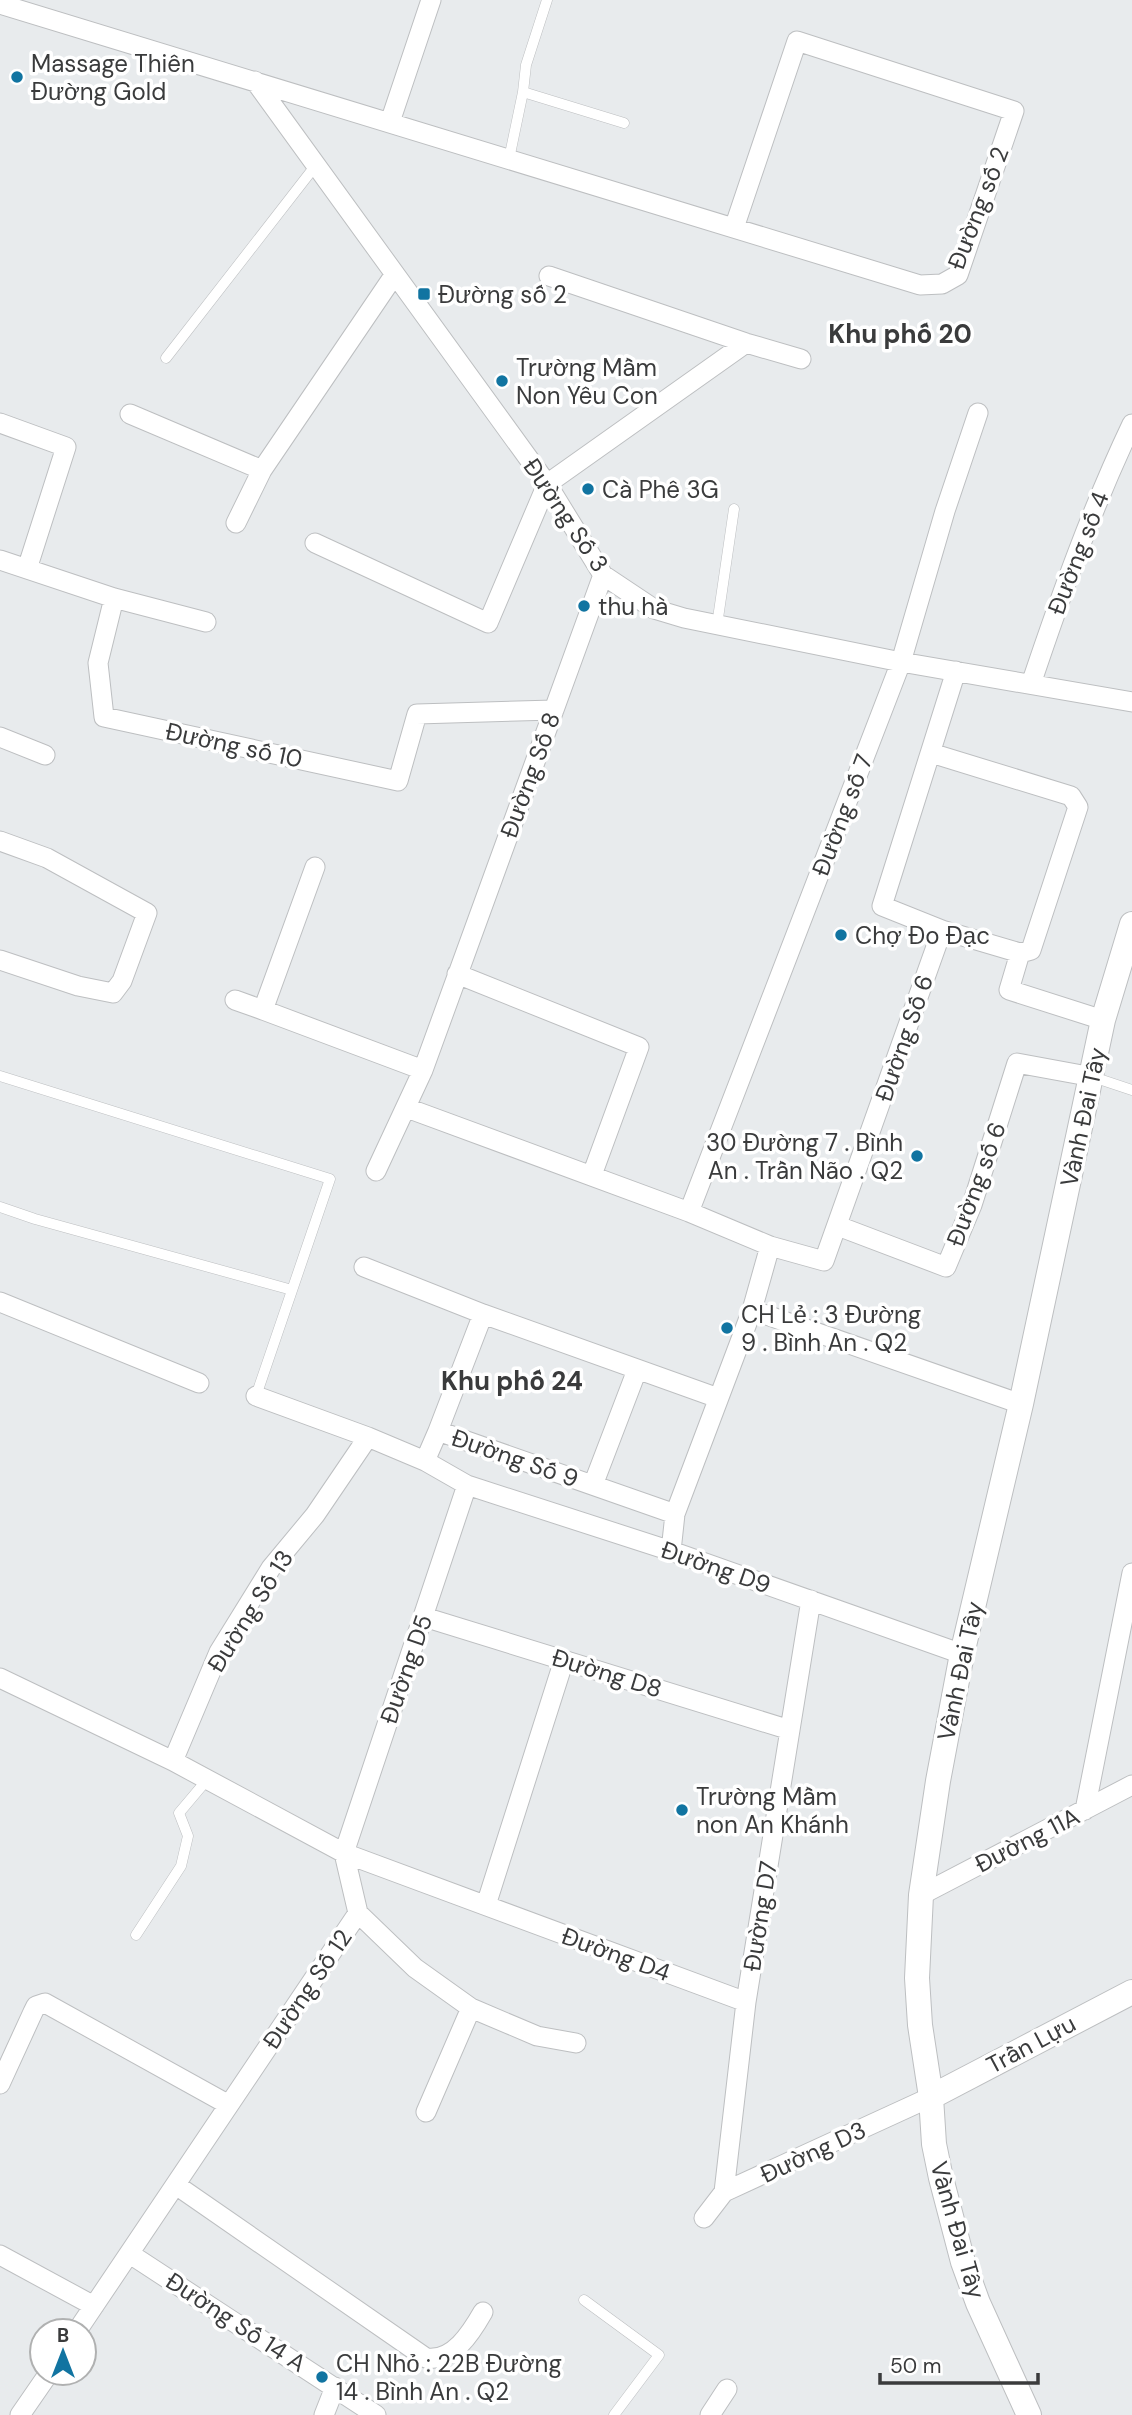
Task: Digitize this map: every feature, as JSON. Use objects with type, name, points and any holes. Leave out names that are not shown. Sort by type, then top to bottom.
[{"type":"street","points":[[390,122],[431,0]]},
{"type":"street","name":"Đường số 2","points":[[0,4],[920,285],[942,284],[958,275],[1014,111],[797,40],[734,228]]},
{"type":"street","name":"Đường Số 3","points":[[255,81],[547,484],[603,576],[654,609],[717,625],[901,662],[1132,702]]},
{"type":"street","points":[[236,523],[262,470],[395,274]]},
{"type":"street","points":[[550,276],[801,359]]},
{"type":"street","points":[[315,543],[488,623],[547,484],[746,343]]},
{"type":"street","name":"Đường số 7","points":[[689,1212],[901,662],[944,512],[978,413]]},
{"type":"street","points":[[130,414],[262,470]]},
{"type":"street","points":[[0,423],[66,447],[27,569]]},
{"type":"street","name":"Đường số 4","points":[[1031,684],[1069,571],[1132,424]]},
{"type":"street","points":[[0,560],[114,598],[206,622]]},
{"type":"street","name":"Đường Số 8","points":[[376,1171],[423,1070],[603,576]]},
{"type":"street","name":"Đường số 10","points":[[114,598],[98,663],[104,716],[398,781],[417,714],[554,710]]},
{"type":"street","points":[[931,752],[1071,796],[1078,807],[1031,950],[1020,953],[942,930],[882,906],[956,671]]},
{"type":"street","points":[[0,737],[45,755]]},
{"type":"street","points":[[0,841],[47,858],[148,913],[122,981],[113,993],[78,986],[0,960]]},
{"type":"street","points":[[263,1010],[314,867]]},
{"type":"street","name":"Vành Đai Tây","points":[[1029,2415],[962,2262],[937,2155],[920,2025],[917,1978],[921,1895],[938,1781],[962,1654],[1021,1404],[1093,1077],[1103,1020],[1132,925]]},
{"type":"street","name":"Đường Số 6","points":[[770,1245],[824,1261],[942,930]]},
{"type":"street","points":[[1020,953],[1009,990],[1103,1020]]},
{"type":"street","points":[[457,974],[639,1047],[592,1175]]},
{"type":"street","points":[[235,1000],[423,1070]]},
{"type":"street","name":"Đường số 6","points":[[838,1226],[946,1267],[972,1205],[1017,1063],[1093,1077]]},
{"type":"street","points":[[407,1108],[592,1175],[770,1245],[752,1310],[675,1514],[671,1551]]},
{"type":"street","points":[[364,1267],[483,1314],[718,1398]]},
{"type":"street","points":[[0,1302],[199,1383]]},
{"type":"street","points":[[752,1310],[1021,1404]]},
{"type":"street","points":[[438,1431],[483,1314]]},
{"type":"street","points":[[593,1485],[637,1370]]},
{"type":"street","name":"Đường Số 9","points":[[256,1396],[425,1461],[438,1431],[675,1514]]},
{"type":"street","name":"Đường Số 13","points":[[173,1761],[219,1652],[271,1569],[314,1515],[368,1437]]},
{"type":"street","name":"Đường D9","points":[[425,1461],[467,1485],[671,1551],[962,1654]]},
{"type":"street","name":"Đường D5","points":[[344,1853],[467,1485]]},
{"type":"street","points":[[1085,1810],[1132,1573]]},
{"type":"street","name":"Đường D7","points":[[724,2192],[746,2002],[811,1600]]},
{"type":"street","name":"Đường D8","points":[[424,1617],[790,1730]]},
{"type":"street","points":[[486,1905],[564,1660]]},
{"type":"street","points":[[0,1678],[173,1761],[344,1853]]},
{"type":"street","name":"Đường 11A","points":[[921,1895],[1132,1785]]},
{"type":"street","name":"Đường D4","points":[[344,1853],[746,2002]]},
{"type":"street","name":"Đường Số 12","points":[[87,2317],[358,1913],[344,1853]]},
{"type":"street","points":[[358,1913],[415,1968],[471,2008],[537,2036],[576,2043]]},
{"type":"street","name":"Trần Lựu","points":[[931,2097],[1132,1992]]},
{"type":"street","points":[[0,2084],[36,2006],[45,2003],[229,2105]]},
{"type":"street","points":[[426,2112],[471,2008]]},
{"type":"street","name":"Đường D3","points":[[704,2218],[724,2192],[931,2097]]},
{"type":"street","points":[[176,2185],[426,2358],[437,2360],[456,2348],[483,2312]]},
{"type":"street","name":"Đường Số 14 A","points":[[130,2254],[376,2415]]},
{"type":"street","points":[[0,2255],[94,2306]]},
{"type":"street","points":[[25,2413],[41,2387]]},
{"type":"street","points":[[324,2415],[335,2387]]},
{"type":"street","points":[[710,2415],[727,2389]]},
{"type":"lane","points":[[509,159],[526,65],[547,0]]},
{"type":"lane","points":[[523,92],[624,123]]},
{"type":"lane","points":[[166,358],[316,165]]},
{"type":"lane","points":[[717,625],[734,509]]},
{"type":"lane","points":[[0,1076],[330,1179],[256,1396]]},
{"type":"lane","points":[[1093,1077],[1132,1090]]},
{"type":"lane","points":[[0,1207],[292,1290]]},
{"type":"lane","points":[[136,1935],[181,1866],[188,1836],[179,1813],[206,1780]]},
{"type":"lane","points":[[584,2300],[659,2355],[614,2415]]},
{"type":"place","name":"Massage Thiên Đường Gold","points":[[17,77]]},
{"type":"place","name":"Đường số 2","points":[[424,294]]},
{"type":"place","name":"Trường Mầm Non Yêu Con","points":[[502,381]]},
{"type":"place","name":"Cà Phê 3G","points":[[588,489]]},
{"type":"place","name":"thu hà","points":[[584,606]]},
{"type":"place","name":"Chợ Đo Đạc","points":[[841,935]]},
{"type":"place","name":"30 Đường 7 . Bình An . Trần Não . Q2","points":[[917,1156]]},
{"type":"place","name":"CH Lẻ : 3 Đường 9 . Bình An . Q2","points":[[727,1328]]},
{"type":"place","name":"Trường Mầm non An Khánh","points":[[682,1810]]},
{"type":"place","name":"CH Nhỏ : 22B Đường 14 . Bình An . Q2","points":[[322,2377]]},
{"type":"district","name":"Khu phố 20","points":[[900,334]]},
{"type":"district","name":"Khu phố 24","points":[[512,1381]]}]
